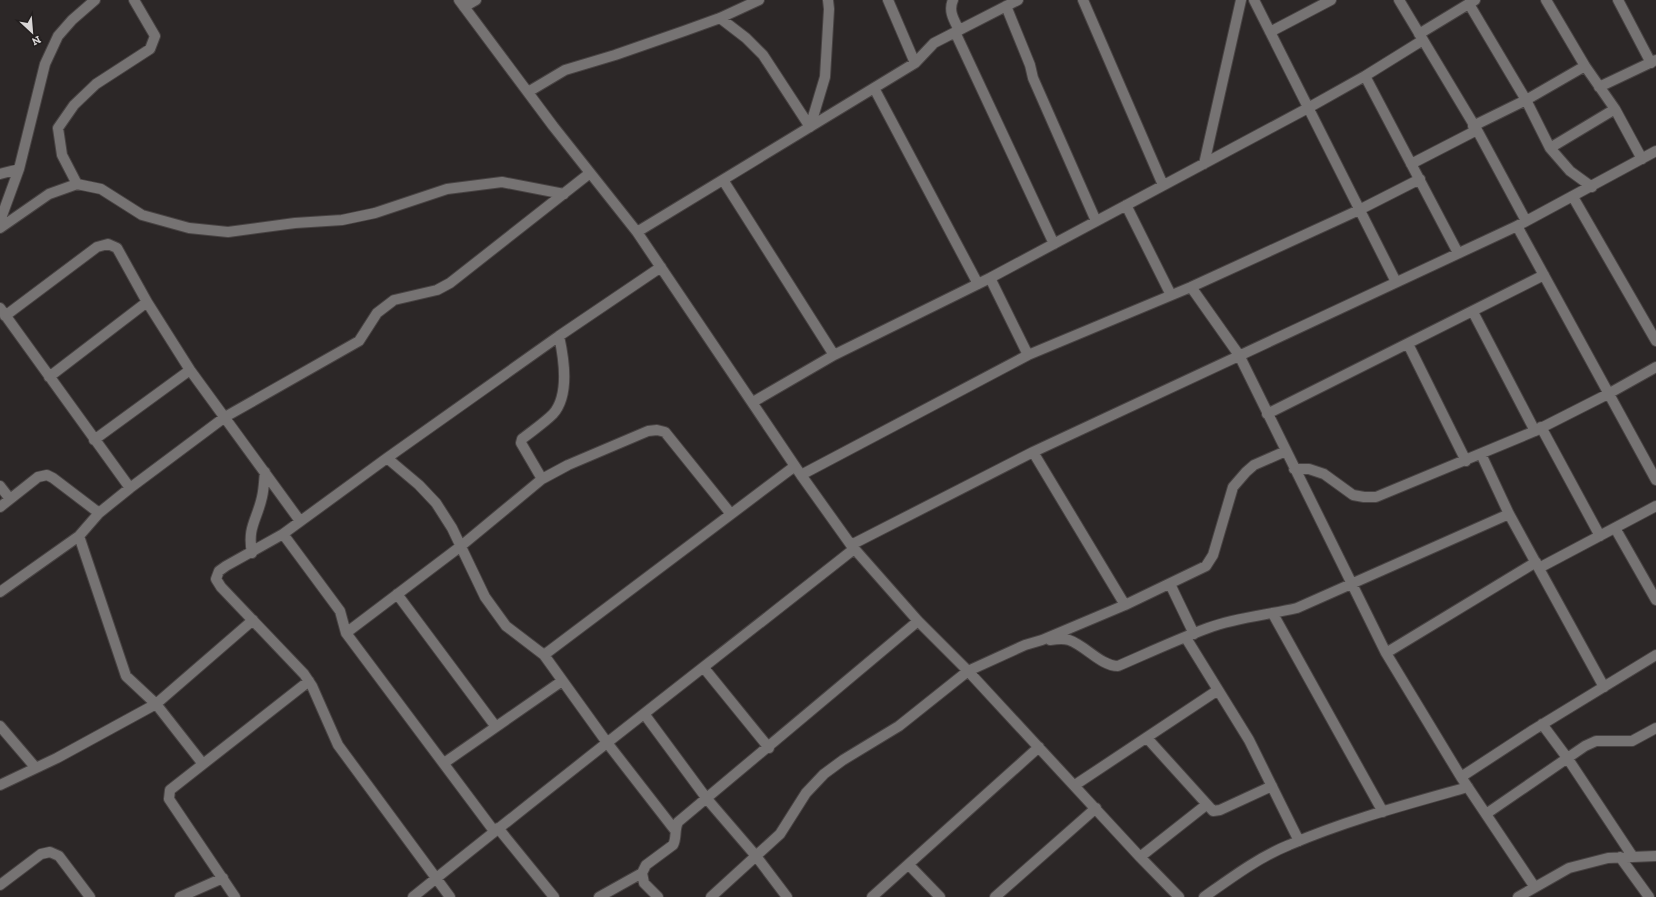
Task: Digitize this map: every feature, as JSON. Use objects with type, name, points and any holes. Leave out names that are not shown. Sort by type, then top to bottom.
[{"type":"street","points":[[0,221],[19,169],[45,64],[58,36],[72,20],[95,0]]},
{"type":"street","points":[[77,184],[62,155],[58,128],[74,105],[96,84],[150,49],[155,36],[134,0]]},
{"type":"street","points":[[476,0],[462,4],[590,173],[637,232],[801,475],[853,547],[918,621],[968,670],[1140,857],[1179,897]]},
{"type":"street","points":[[528,92],[565,70],[615,55],[720,18],[759,0]]},
{"type":"street","points":[[810,127],[825,77],[829,9],[828,0]]},
{"type":"street","points":[[888,0],[915,63]]},
{"type":"street","points":[[953,0],[950,6],[951,15],[957,31],[1054,244]]},
{"type":"street","points":[[637,232],[915,63],[934,43],[1018,0]]},
{"type":"street","points":[[1083,0],[1163,186]]},
{"type":"street","points":[[1204,164],[1241,0]]},
{"type":"street","points":[[1254,0],[1396,282]]},
{"type":"street","points":[[1270,32],[1331,0]]},
{"type":"street","points":[[1399,0],[1475,128],[1522,224],[1544,275],[1656,480]]},
{"type":"street","points":[[1546,0],[1599,87],[1615,109],[1642,159]]},
{"type":"street","points":[[1599,87],[1654,61],[1618,0]]},
{"type":"street","points":[[753,402],[834,355],[990,278],[1308,108],[1365,76],[1472,2],[1526,100],[1550,148],[1570,170],[1592,187]]},
{"type":"street","points":[[1006,6],[1030,65],[1033,78],[1096,221]]},
{"type":"street","points":[[720,18],[746,38],[763,55],[810,127]]},
{"type":"street","points":[[1411,164],[1586,66]]},
{"type":"street","points":[[1365,76],[1458,253]]},
{"type":"street","points":[[874,88],[978,284]]},
{"type":"street","points":[[1550,148],[1615,109]]},
{"type":"street","points":[[413,897],[496,829],[645,715],[853,547],[1033,452],[1522,224],[1656,151]]},
{"type":"street","points":[[0,174],[19,169]]},
{"type":"street","points":[[0,592],[79,536],[100,513],[130,488],[224,417],[359,341],[377,313],[394,300],[437,290],[450,283],[590,173]]},
{"type":"street","points":[[723,180],[834,355]]},
{"type":"street","points":[[801,475],[1028,355],[1191,287],[1359,210],[1420,180]]},
{"type":"street","points":[[0,228],[49,194],[77,184],[101,189],[142,215],[189,228],[228,232],[295,223],[342,220],[375,213],[447,189],[502,182],[564,194]]},
{"type":"street","points":[[1573,197],[1656,340]]},
{"type":"street","points":[[1126,205],[1171,295]]},
{"type":"street","points":[[130,488],[2,312],[97,247],[108,244],[117,248],[147,302],[190,370],[300,521]]},
{"type":"street","points":[[450,897],[338,745],[309,681],[221,587],[216,578],[219,571],[283,534],[559,336],[661,267]]},
{"type":"street","points":[[1268,414],[1544,275]]},
{"type":"street","points":[[990,278],[1028,355]]},
{"type":"street","points":[[1191,287],[1239,355],[1386,653],[1461,777],[1534,886]]},
{"type":"street","points":[[49,377],[147,302]]},
{"type":"street","points":[[1473,312],[1600,536]]},
{"type":"street","points":[[542,479],[521,443],[522,439],[553,414],[559,404],[564,383],[565,364],[559,336]]},
{"type":"street","points":[[1408,344],[1466,461]]},
{"type":"street","points":[[1294,469],[1309,469],[1324,474],[1353,495],[1364,498],[1376,497],[1466,461],[1538,429],[1608,394],[1656,367]]},
{"type":"street","points":[[94,440],[190,370]]},
{"type":"street","points":[[346,633],[461,546],[542,479],[568,465],[648,431],[657,430],[666,432],[731,514]]},
{"type":"street","points":[[712,897],[780,834],[806,793],[824,774],[843,760],[899,726],[968,670],[1025,645],[1042,640],[1125,605],[1197,572],[1210,561],[1234,487],[1246,472],[1254,465],[1286,451]]},
{"type":"street","points":[[1033,452],[1125,605]]},
{"type":"street","points":[[1481,454],[1509,514],[1604,688]]},
{"type":"street","points":[[387,458],[419,485],[436,503],[452,528],[474,578],[497,614],[506,626],[544,655],[608,744],[674,829],[675,841],[673,846],[646,865],[642,873],[600,897]]},
{"type":"street","points":[[544,655],[795,466]]},
{"type":"street","points":[[252,553],[250,540],[251,530],[262,498],[265,472]]},
{"type":"street","points":[[0,507],[38,477],[47,475],[100,513]]},
{"type":"street","points":[[0,486],[10,499]]},
{"type":"street","points":[[1386,653],[1538,565],[1600,536],[1656,506]]},
{"type":"street","points":[[1042,640],[1068,639],[1083,647],[1110,666],[1118,666],[1209,628],[1253,616],[1273,614],[1297,608],[1352,585],[1509,514]]},
{"type":"street","points":[[1615,528],[1656,600]]},
{"type":"street","points":[[283,534],[340,611],[346,633],[444,763],[496,829],[554,897]]},
{"type":"street","points":[[79,536],[126,676],[156,704],[203,764]]},
{"type":"street","points":[[1170,584],[1190,636],[1218,690],[1249,740],[1299,841]]},
{"type":"street","points":[[397,594],[496,727]]},
{"type":"street","points":[[1273,614],[1383,812]]},
{"type":"street","points":[[0,785],[35,767],[57,758],[156,704],[253,620]]},
{"type":"street","points":[[674,829],[678,822],[769,748],[918,621]]},
{"type":"street","points":[[1461,777],[1542,724],[1604,688],[1656,654]]},
{"type":"street","points":[[704,668],[769,748]]},
{"type":"street","points":[[236,897],[169,799],[170,790],[309,681]]},
{"type":"street","points":[[444,763],[562,681]]},
{"type":"street","points":[[1075,785],[1148,738],[1218,690]]},
{"type":"street","points":[[645,715],[707,799],[756,856],[786,897]]},
{"type":"street","points":[[1542,724],[1568,759],[1633,857]]},
{"type":"street","points":[[0,726],[35,767]]},
{"type":"street","points":[[1486,814],[1585,746],[1596,741],[1632,741],[1656,728]]},
{"type":"street","points":[[1148,738],[1206,805],[1213,811],[1220,810],[1272,786]]},
{"type":"street","points":[[872,897],[1039,747]]},
{"type":"street","points":[[1204,897],[1236,875],[1288,845],[1383,812],[1468,787]]},
{"type":"street","points":[[1140,857],[1206,805]]},
{"type":"street","points":[[995,897],[1096,808]]},
{"type":"street","points":[[0,885],[41,854],[50,852],[59,856],[90,897]]},
{"type":"street","points":[[1518,897],[1534,886],[1569,868],[1608,858],[1656,856]]},
{"type":"street","points":[[1620,857],[1649,897]]},
{"type":"street","points":[[909,865],[940,897]]},
{"type":"street","points":[[642,873],[644,883],[658,897]]},
{"type":"street","points":[[180,897],[223,878]]}]
